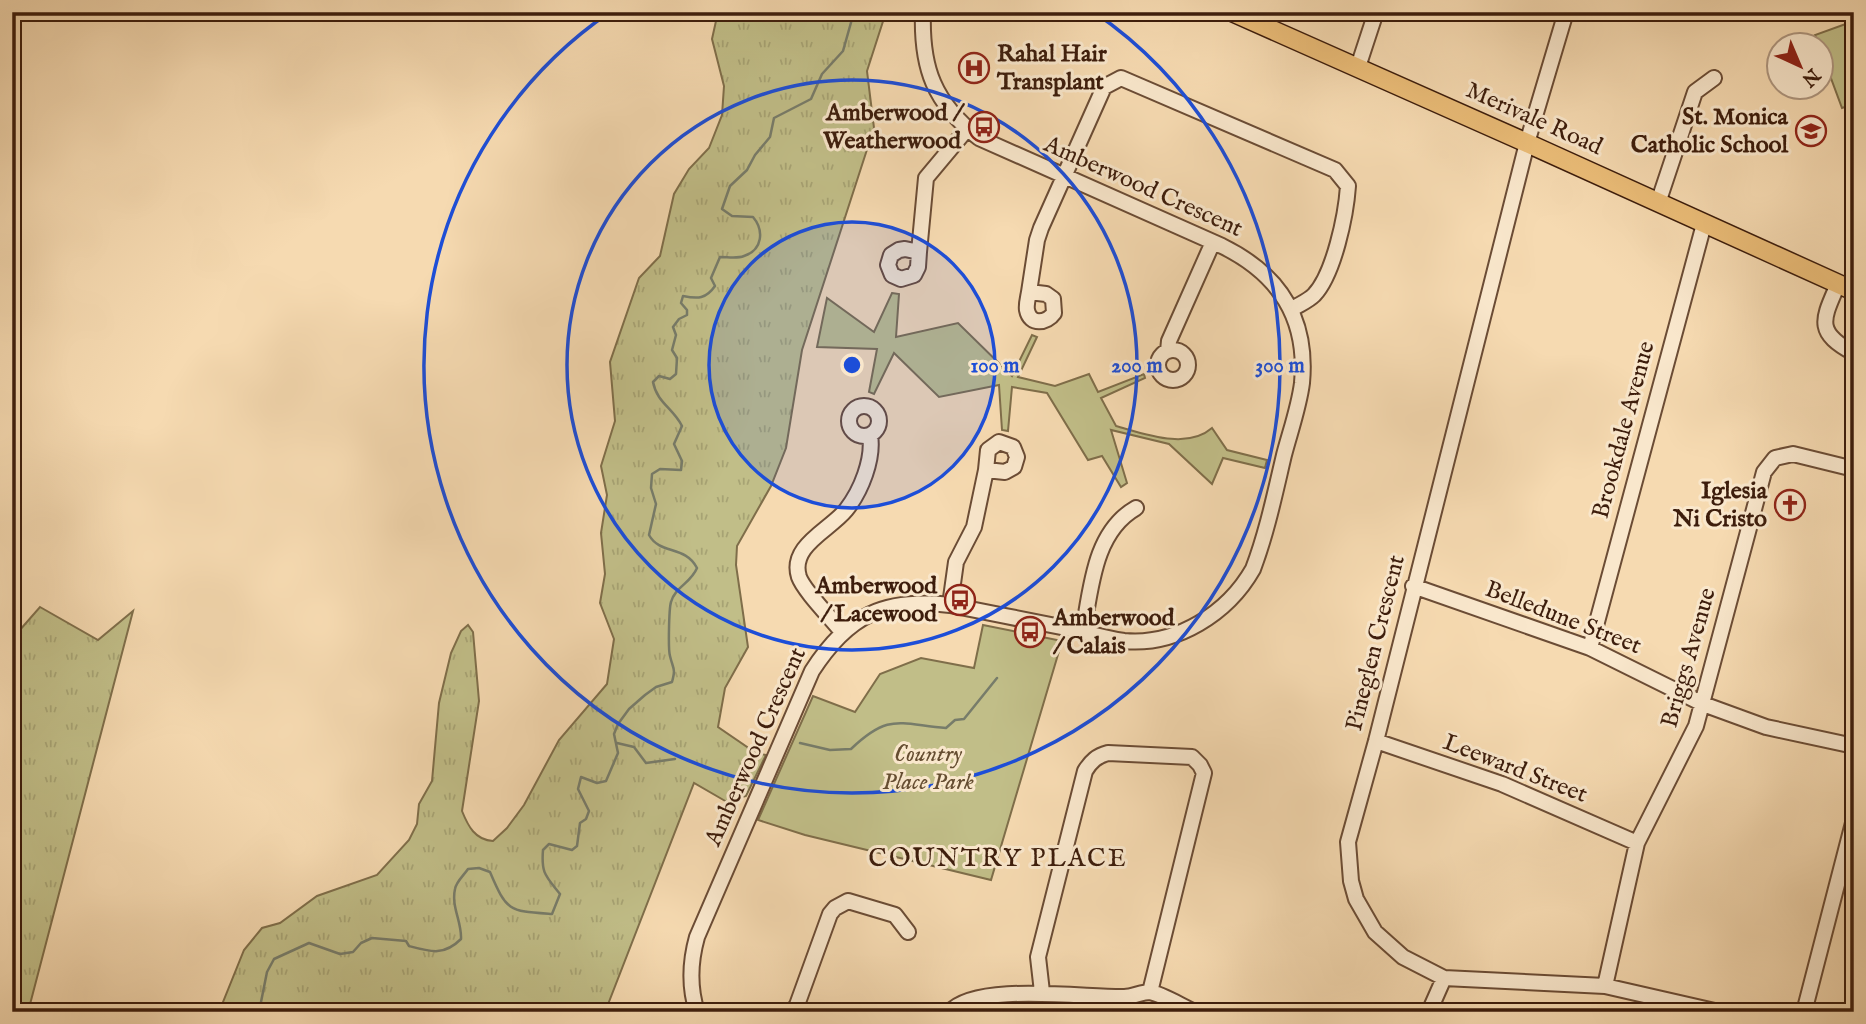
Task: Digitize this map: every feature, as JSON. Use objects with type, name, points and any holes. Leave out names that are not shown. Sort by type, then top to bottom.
[{"type":"main road","name":"Merivale Road","points":[[1232,12],[1846,287]]},
{"type":"street","name":"Amberwood Crescent","points":[[697,1012],[691,981],[691,958],[697,937],[812,671],[828,646],[863,617],[882,608],[926,602],[1125,641],[1168,636],[1190,629],[1210,617],[1242,588],[1259,553],[1302,383],[1301,339],[1285,297],[1255,264],[1213,242],[993,145],[967,129],[938,95],[929,77],[923,55],[923,12]]},
{"type":"street","points":[[1357,67],[1376,12]]},
{"type":"street","name":"Pineglen Crescent","points":[[1566,12],[1527,142],[1376,741],[1348,842],[1351,881],[1356,899],[1375,932],[1403,957],[1444,978],[1605,986],[1719,1012]]},
{"type":"street","points":[[1029,292],[1037,240],[1064,177],[1104,87],[1112,80],[1121,78],[1335,170],[1348,186],[1347,201],[1329,273],[1313,296],[1290,310]]},
{"type":"street","points":[[1658,202],[1695,92],[1714,78]]},
{"type":"street","points":[[919,253],[926,178],[967,129]]},
{"type":"street","name":"Brookdale Avenue","points":[[1590,648],[1704,224]]},
{"type":"street","points":[[1168,351],[1169,341],[1213,242]]},
{"type":"street","points":[[1846,287],[1824,321],[1827,334],[1837,344],[1854,353]]},
{"type":"street","points":[[842,632],[803,584],[797,566],[799,556],[806,546],[845,512],[857,493],[863,480],[871,444],[870,435]]},
{"type":"street","name":"Briggs Avenue","points":[[1605,986],[1637,843],[1696,726],[1764,472],[1774,458],[1793,454],[1854,469]]},
{"type":"street","points":[[950,605],[956,562],[974,527],[986,470]]},
{"type":"street","points":[[1083,632],[1097,559],[1117,523],[1136,508]]},
{"type":"street","name":"Belledune Street","points":[[1413,586],[1590,648],[1703,704],[1766,727],[1854,746]]},
{"type":"street","name":"Leeward Street","points":[[1376,741],[1503,784],[1637,843]]},
{"type":"street","points":[[950,1012],[955,1006],[977,999],[1042,992],[1125,1005],[1150,992],[1204,773],[1192,757],[1108,753],[1100,755],[1085,771],[1038,957],[1042,992]]},
{"type":"street","points":[[1804,1012],[1854,819]]},
{"type":"street","points":[[792,1012],[797,1005],[830,914],[840,904],[848,901],[895,915],[908,932]]},
{"type":"street","points":[[1429,1012],[1444,978]]},
{"type":"street","points":[[1150,992],[1195,1012]]},
{"type":"green space","points":[[718,12],[886,12],[867,71],[874,128],[802,350],[786,448],[771,486],[737,546],[736,565],[748,647],[725,688],[718,727],[756,753],[766,755],[746,796],[727,802],[694,783],[605,1012],[219,1012],[244,950],[262,928],[280,923],[317,896],[377,875],[409,840],[417,824],[419,804],[432,781],[439,703],[451,653],[461,631],[468,625],[473,632],[479,701],[462,811],[470,827],[481,838],[493,841],[507,828],[524,805],[559,740],[607,684],[614,639],[600,603],[605,574],[601,533],[607,495],[601,466],[615,421],[610,362],[639,278],[660,256],[674,194],[689,169],[709,148],[722,115],[724,86],[712,39]]},
{"type":"green space","points":[[1854,21],[1854,104],[1842,108],[1834,86],[1834,32],[1823,32]]},
{"type":"green space","points":[[892,293],[899,294],[896,337],[958,323],[1012,376],[1032,335],[1037,337],[1018,377],[1055,386],[1089,374],[1098,392],[1144,374],[1145,378],[1101,398],[1116,426],[1153,436],[1178,439],[1202,435],[1212,428],[1227,450],[1267,460],[1265,468],[1223,458],[1212,484],[1169,444],[1111,430],[1127,483],[1121,487],[1102,456],[1088,460],[1047,393],[1012,387],[1008,431],[1002,430],[999,385],[939,397],[894,353],[874,394],[869,392],[877,349],[817,347],[827,298],[874,332]]},
{"type":"green space","points":[[40,607],[98,640],[133,611],[28,1012],[12,1012],[12,639]]},
{"type":"green space","name":"Country Place Park","points":[[983,625],[1062,641],[991,880],[805,835],[758,820],[813,696],[855,712],[880,674],[921,658],[974,668]]},
{"type":"waterway","points":[[259,1012],[267,972],[274,959],[309,943],[340,954],[353,952],[361,943],[372,938],[406,941],[409,946],[431,951],[443,950],[455,944],[461,939],[454,902],[455,889],[468,869],[479,868],[490,872],[501,895],[511,907],[527,912],[552,914],[560,894],[546,874],[543,850],[549,844],[572,850],[577,846],[580,823],[586,819],[589,811],[578,789],[581,777],[597,783],[606,781],[618,753],[614,734],[618,724],[629,709],[645,695],[656,687],[672,682],[674,671],[669,652],[671,602],[676,592],[697,568],[686,556],[659,545],[649,535],[656,504],[651,488],[652,474],[660,469],[681,470],[682,461],[674,444],[682,426],[658,395],[653,382],[659,376],[670,379],[676,374],[677,358],[672,350],[676,335],[673,327],[679,319],[687,315],[687,310],[681,303],[683,296],[705,296],[715,286],[711,278],[720,257],[735,258],[750,253],[760,239],[759,228],[753,217],[732,216],[722,209],[730,186],[747,170],[770,137],[774,118],[811,99],[822,74],[843,51],[856,12]]},
{"type":"waterway","points":[[800,743],[830,750],[851,749],[885,725],[905,723],[946,728],[955,720],[964,719],[997,678]]},
{"type":"waterway","points":[[617,743],[634,747],[646,763],[675,759]]},
{"type":"place","name":"Rahal Hair Transplant","points":[[974,68]]},
{"type":"place","name":"Amberwood / Weatherwood","points":[[984,127]]},
{"type":"place","name":"St. Monica Catholic School","points":[[1811,131]]},
{"type":"place","name":"Iglesia Ni Cristo","points":[[1790,505]]},
{"type":"place","name":"Amberwood / Lacewood","points":[[960,600]]},
{"type":"place","name":"Amberwood / Calais","points":[[1030,632]]},
{"type":"district","name":"COUNTRY PLACE","points":[[998,858]]}]
